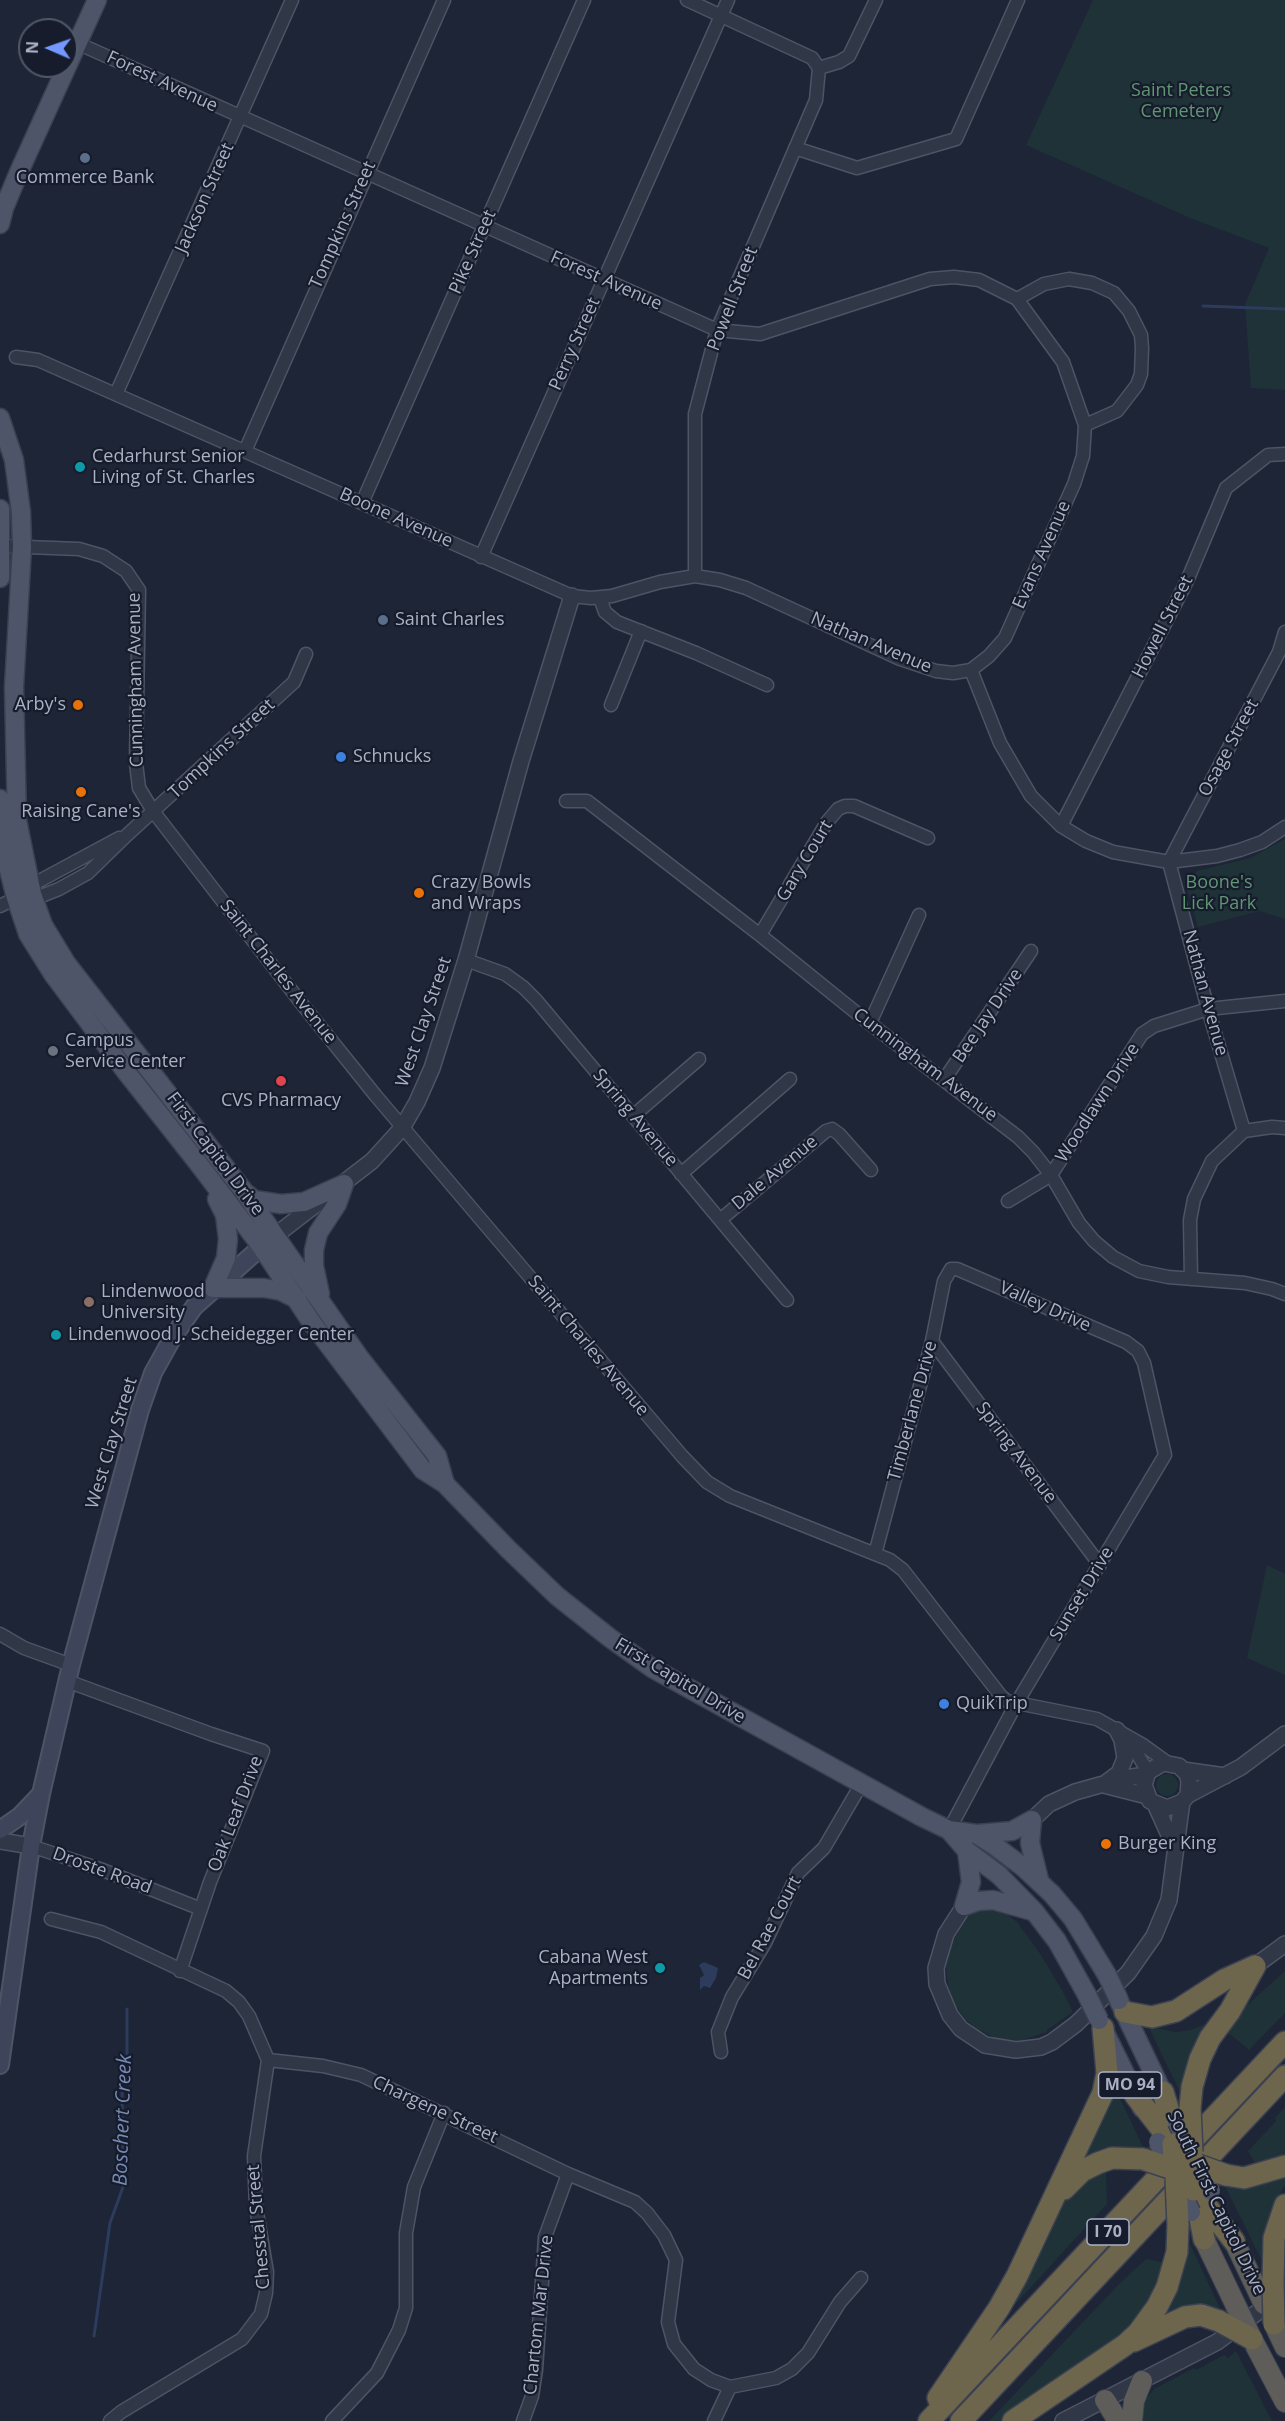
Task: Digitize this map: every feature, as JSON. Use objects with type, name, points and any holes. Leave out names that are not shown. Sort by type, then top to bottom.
[{"type":"highway","points":[[1122,2006],[1152,2017],[1176,2011],[1224,1980],[1255,1966]]},
{"type":"highway","points":[[1178,2148],[1200,2059],[1210,2038],[1230,2011],[1255,1966]]},
{"type":"highway","points":[[923,2421],[953,2373],[999,2308],[1052,2205],[1104,2090],[1107,2073],[1101,2024]]},
{"type":"highway","name":"I 70","points":[[929,2421],[1285,2042]]},
{"type":"highway","name":"I 70","points":[[961,2421],[1285,2076]]},
{"type":"highway","points":[[1163,2092],[1204,2239]]},
{"type":"highway","points":[[1135,2095],[1178,2148],[1196,2204],[1234,2241]]},
{"type":"highway","points":[[1052,2205],[1069,2182],[1082,2170],[1112,2158],[1143,2159],[1178,2148],[1226,2175],[1244,2178],[1285,2166]]},
{"type":"highway","points":[[1125,2345],[1149,2320],[1167,2287],[1177,2252],[1196,2204]]},
{"type":"highway","points":[[1285,2205],[1274,2238],[1272,2264],[1274,2324],[1285,2347]]},
{"type":"highway","name":"South First Capitol Drive","points":[[1204,2239],[1285,2402]]},
{"type":"highway","name":"South First Capitol Drive","points":[[1234,2241],[1272,2289]]},
{"type":"highway","points":[[1013,2421],[1125,2345],[1185,2317],[1201,2315],[1219,2321],[1252,2339]]},
{"type":"highway","points":[[1132,2421],[1134,2401],[1142,2380]]},
{"type":"highway","points":[[1105,2400],[1118,2421]]},
{"type":"main road","points":[[78,41],[97,0]]},
{"type":"main road","points":[[1,220],[62,78]]},
{"type":"main road","name":"First Capitol Drive","points":[[0,418],[14,460],[21,512],[22,547],[14,687],[14,771],[20,897],[43,925],[66,963],[276,1235],[359,1357],[436,1456],[445,1484]]},
{"type":"main road","points":[[0,509],[0,578]]},
{"type":"main road","name":"First Capitol Drive","points":[[0,799],[5,850],[20,897],[28,934],[53,974],[261,1246],[315,1328],[423,1470],[445,1484],[531,1572],[610,1638],[686,1688],[949,1830],[976,1834],[1039,1880],[1073,1919],[1107,1975],[1163,2092]]},
{"type":"main road","points":[[198,1163],[225,1215],[228,1239],[226,1258],[213,1288],[264,1288],[280,1291],[297,1299]]},
{"type":"main road","points":[[246,1194],[254,1200],[281,1204],[304,1202],[344,1184]]},
{"type":"main road","points":[[325,1308],[315,1266],[314,1250],[318,1233],[337,1204],[344,1184]]},
{"type":"main road","name":"West Clay Street","points":[[0,2065],[31,1846],[41,1794],[69,1673],[140,1410],[153,1373],[189,1314],[213,1288],[276,1235]]},
{"type":"main road","points":[[0,1830],[21,1816],[41,1794]]},
{"type":"main road","points":[[976,1834],[1012,1831],[1032,1820]]},
{"type":"main road","points":[[1032,1820],[1030,1843],[1039,1880]]},
{"type":"main road","name":"First Capitol Drive","points":[[949,1830],[967,1851],[999,1875],[1034,1911],[1057,1941],[1087,1995],[1135,2095]]},
{"type":"main road","points":[[964,1906],[971,1882],[967,1851]]},
{"type":"main road","points":[[964,1906],[978,1901],[993,1900],[1034,1911]]},
{"type":"street","name":"Jackson Street","points":[[116,394],[292,0]]},
{"type":"street","name":"Tompkins Street","points":[[244,451],[444,0]]},
{"type":"street","name":"Pike Street","points":[[362,503],[584,0]]},
{"type":"street","points":[[687,0],[812,58],[819,68],[839,62],[849,56],[876,0]]},
{"type":"street","name":"Perry Street","points":[[481,557],[728,0]]},
{"type":"street","points":[[795,148],[857,168],[956,139],[1018,0]]},
{"type":"street","name":"Forest Avenue","points":[[78,43],[717,330],[760,334],[930,279],[979,280],[1017,298],[1063,362],[1085,425]]},
{"type":"street","name":"Powell Street","points":[[695,576],[695,414],[717,330],[816,100],[819,68]]},
{"type":"street","points":[[1017,298],[1044,284],[1069,279],[1092,283],[1114,294],[1129,311],[1141,334],[1141,374],[1137,385],[1117,411],[1085,425]]},
{"type":"street","name":"Boone Avenue","points":[[15,357],[38,360],[572,596],[600,598]]},
{"type":"street","name":"Evans Avenue","points":[[971,670],[989,656],[1005,638],[1074,484],[1083,456],[1085,425]]},
{"type":"street","name":"Howell Street","points":[[1061,826],[1187,581],[1227,488],[1269,455],[1285,454]]},
{"type":"street","name":"Cunningham Avenue","points":[[0,546],[79,549],[102,556],[126,571],[139,590],[136,763],[139,788],[153,811]]},
{"type":"street","name":"Nathan Avenue","points":[[600,598],[695,576],[746,588],[913,664],[953,673],[971,670]]},
{"type":"street","name":"West Clay Street","points":[[276,1235],[372,1161],[402,1128],[417,1102],[432,1068],[466,960],[521,761],[572,596]]},
{"type":"street","points":[[600,598],[602,606],[610,617],[767,685]]},
{"type":"street","points":[[611,705],[641,631]]},
{"type":"street","name":"Osage Street","points":[[1169,862],[1280,652],[1285,632]]},
{"type":"street","name":"Tompkins Street","points":[[20,897],[95,849],[126,835],[294,682],[306,654]]},
{"type":"street","points":[[971,670],[990,719],[1019,778],[1031,796],[1061,826],[1086,841],[1113,852],[1169,862],[1217,856],[1240,850],[1262,842],[1285,826]]},
{"type":"street","name":"Cunningham Avenue","points":[[566,801],[587,801],[1018,1137],[1051,1175],[1079,1223],[1094,1241],[1113,1257],[1139,1271],[1168,1277],[1245,1283],[1272,1288],[1285,1294]]},
{"type":"street","name":"Gary Court","points":[[760,935],[827,822],[838,809],[854,806],[928,838]]},
{"type":"street","name":"Saint Charles Avenue","points":[[153,811],[302,1004],[402,1128],[633,1400],[707,1482],[730,1496],[890,1560],[903,1570],[1001,1696],[1016,1704],[1096,1719],[1168,1763]]},
{"type":"street","name":"Nathan Avenue","points":[[1169,862],[1208,1009],[1244,1131]]},
{"type":"street","points":[[870,1023],[919,915]]},
{"type":"street","name":"Bee Jay Drive","points":[[944,1080],[1031,951]]},
{"type":"street","name":"Spring Avenue","points":[[466,960],[505,974],[523,987],[787,1300]]},
{"type":"street","name":"Woodlawn Drive","points":[[1051,1175],[1142,1034],[1154,1026],[1208,1009],[1285,1001]]},
{"type":"street","points":[[633,1116],[699,1059]]},
{"type":"street","points":[[681,1174],[790,1079]]},
{"type":"street","points":[[1191,1279],[1190,1220],[1194,1199],[1212,1161],[1244,1131],[1272,1127],[1285,1128]]},
{"type":"street","name":"Dale Avenue","points":[[720,1220],[826,1131],[832,1129],[872,1170]]},
{"type":"street","points":[[1008,1201],[1051,1175]]},
{"type":"street","name":"Timberlane Drive","points":[[875,1554],[932,1341],[944,1281],[951,1269]]},
{"type":"street","name":"Valley Drive","points":[[951,1269],[975,1276],[1126,1342],[1138,1350]]},
{"type":"street","name":"Spring Avenue","points":[[932,1341],[1100,1565]]},
{"type":"street","name":"Sunset Drive","points":[[949,1830],[1016,1704],[1165,1455],[1144,1363],[1138,1350]]},
{"type":"street","points":[[0,1634],[69,1673]]},
{"type":"street","name":"Oak Leaf Drive","points":[[69,1673],[211,1734],[263,1751],[238,1810],[180,1971]]},
{"type":"street","points":[[1121,1733],[1147,1774],[1144,1785],[1174,1848]]},
{"type":"street","points":[[1101,1785],[1119,1773],[1122,1766],[1124,1748],[1121,1733]]},
{"type":"street","points":[[1101,1785],[1151,1800],[1167,1808],[1241,1767],[1285,1734]]},
{"type":"street","points":[[1032,1820],[1040,1811],[1060,1798],[1147,1774],[1157,1765],[1168,1763],[1183,1770],[1224,1776]]},
{"type":"street","points":[[964,1906],[946,1934],[936,1968],[939,1992],[950,2015],[961,2029],[985,2045],[1016,2050],[1041,2047],[1065,2034],[1128,1973],[1144,1953],[1162,1920],[1169,1900],[1174,1848],[1189,1781],[1183,1770]]},
{"type":"street","name":"Bel Rae Court","points":[[721,2052],[718,2031],[732,1996],[765,1944],[798,1873],[824,1848],[862,1783]]},
{"type":"street","name":"Droste Road","points":[[0,1841],[31,1846],[100,1869],[201,1909]]},
{"type":"street","points":[[51,1918],[101,1932],[226,1991],[239,2002],[249,2016],[268,2060]]},
{"type":"street","points":[[1255,1966],[1285,1944]]},
{"type":"street","name":"Chargene Street","points":[[268,2060],[323,2066],[362,2075],[568,2174],[635,2202],[664,2235],[676,2260],[668,2322],[674,2344],[694,2369],[711,2380],[730,2387]]},
{"type":"street","name":"Chesstal Street","points":[[110,2421],[121,2412],[242,2339],[261,2314],[266,2293],[267,2272],[256,2207],[254,2156],[268,2060]]},
{"type":"street","points":[[332,2421],[377,2373],[399,2330],[406,2308],[406,2233],[414,2187],[444,2113]]},
{"type":"street","name":"Chartom Mar Drive","points":[[523,2421],[532,2396],[536,2370],[545,2237],[568,2174]]},
{"type":"street","points":[[714,2421],[730,2387],[776,2379],[792,2369],[808,2353],[840,2301],[861,2278]]},
{"type":"street","points":[[1063,2421],[1217,2342],[1272,2289]]},
{"type":"green space","name":"Saint Peters Cemetery","points":[[1093,0],[1285,0],[1285,390],[1251,388],[1245,304],[1269,248],[1190,218],[1026,145]]},
{"type":"green space","name":"Boone's Lick Park","points":[[1285,839],[1285,919],[1260,911],[1198,927],[1186,885],[1197,871],[1250,858]]},
{"type":"green space","points":[[1267,1565],[1285,1574],[1285,1675],[1247,1658]]},
{"type":"green space","points":[[1167,1774],[1175,1777],[1178,1785],[1175,1793],[1167,1796],[1159,1793],[1156,1785],[1159,1777]]},
{"type":"green space","points":[[987,1908],[1002,1910],[1017,1922],[1041,1955],[1073,2012],[1047,2032],[1019,2041],[997,2039],[966,2020],[954,2004],[949,1993],[946,1967],[952,1943],[972,1913]]},
{"type":"green space","points":[[1285,1971],[1285,2013],[1249,2050],[1224,2029],[1237,2014]]},
{"type":"green space","points":[[1205,2024],[1188,2061],[1180,2092],[1148,2026],[1175,2032],[1191,2030]]},
{"type":"green space","points":[[1113,2084],[1143,2147],[1113,2148],[1079,2160]]},
{"type":"green space","points":[[1285,2107],[1285,2153],[1257,2166],[1248,2151],[1276,2121],[1275,2118]]},
{"type":"green space","points":[[1106,2169],[1107,2204],[999,2322],[1068,2195],[1076,2185]]},
{"type":"green space","points":[[1285,2175],[1285,2185],[1275,2203],[1263,2263],[1225,2186],[1258,2185]]},
{"type":"green space","points":[[1190,2244],[1223,2315],[1162,2318],[1179,2284]]},
{"type":"green space","points":[[1146,2259],[1166,2263],[1158,2287],[1131,2329],[1036,2399],[1001,2421],[989,2421],[1120,2283]]},
{"type":"green space","points":[[1236,2351],[1272,2421],[1139,2421],[1143,2403],[1154,2389],[1224,2355],[1228,2358]]},
{"type":"water","points":[[704,1962],[718,1968],[716,1978],[710,1988],[704,1986],[700,1990],[700,1978],[704,1975],[699,1965]]},
{"type":"waterway","points":[[1203,306],[1285,309]]},
{"type":"waterway","name":"Boschert Creek","points":[[94,2336],[110,2223],[123,2187],[122,2082],[127,2069],[127,2009]]},
{"type":"place","name":"Commerce Bank","points":[[85,158]]},
{"type":"place","name":"Cedarhurst Senior Living of St. Charles","points":[[80,467]]},
{"type":"place","name":"Saint Charles","points":[[383,620]]},
{"type":"place","name":"Arby's","points":[[78,705]]},
{"type":"place","name":"Schnucks","points":[[341,757]]},
{"type":"place","name":"Raising Cane's","points":[[81,792]]},
{"type":"place","name":"Crazy Bowls and Wraps","points":[[419,893]]},
{"type":"place","name":"Campus Service Center","points":[[53,1051]]},
{"type":"place","name":"CVS Pharmacy","points":[[281,1081]]},
{"type":"place","name":"Lindenwood University","points":[[89,1302]]},
{"type":"place","name":"Lindenwood J. Scheidegger Center","points":[[56,1335]]},
{"type":"place","name":"QuikTrip","points":[[944,1704]]},
{"type":"place","name":"Burger King","points":[[1106,1844]]},
{"type":"place","name":"Cabana West Apartments","points":[[660,1968]]}]
